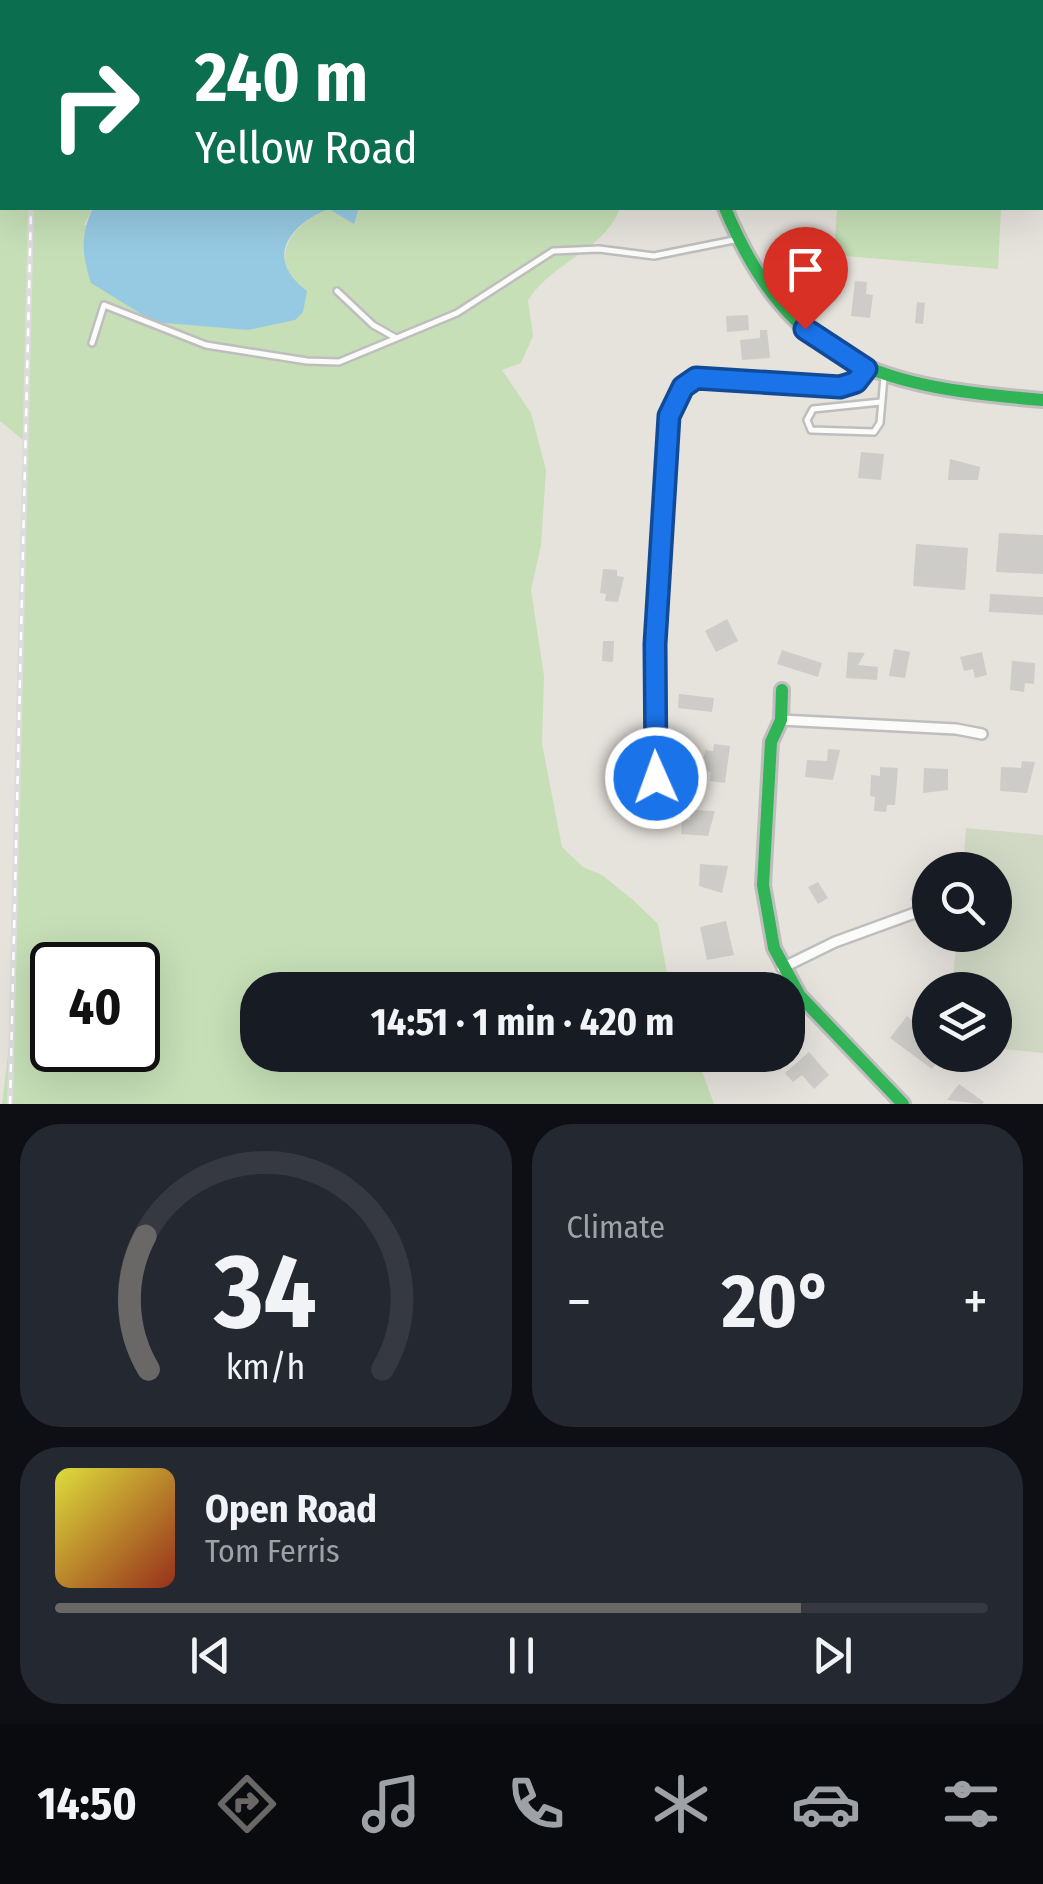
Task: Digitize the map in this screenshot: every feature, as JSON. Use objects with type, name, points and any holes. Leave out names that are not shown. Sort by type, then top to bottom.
[{"type":"street","points":[[726,210],[756,272],[787,312],[823,344],[884,377],[957,394],[1043,400]]},
{"type":"street","points":[[656,778],[661,514],[674,400],[696,378],[840,387],[856,382],[866,369]]},
{"type":"street","points":[[782,690],[781,720],[774,727],[771,742],[763,885],[769,926],[782,968],[800,996],[903,1104]]},
{"type":"street","points":[[781,720],[956,729],[982,734]]},
{"type":"street","points":[[782,968],[835,942],[912,914]]},
{"type":"lane","points":[[92,343],[104,306],[206,345],[307,362],[354,358],[456,313],[553,250],[598,249],[654,256],[703,250],[737,238]]},
{"type":"lane","points":[[337,291],[372,325],[396,338]]},
{"type":"lane","points":[[881,402],[813,409],[806,420],[811,430],[824,434],[874,432],[880,424],[884,377]]},
{"type":"green space","points":[[0,210],[92,210],[84,225],[289,278],[285,255],[292,235],[327,210],[354,222],[358,210],[619,210],[603,234],[551,275],[528,300],[533,336],[521,363],[502,370],[531,413],[546,470],[541,545],[531,590],[544,676],[542,744],[562,847],[583,867],[602,875],[658,924],[667,972],[240,972],[240,1072],[702,1072],[714,1104],[2,1104],[12,1022],[28,444],[0,421]]},
{"type":"green space","points":[[837,210],[1001,210],[998,269],[834,255]]},
{"type":"green space","points":[[966,828],[1043,835],[1043,1053],[1012,1050],[1012,972],[954,972],[955,952],[1012,952],[1012,852],[964,852]]},
{"type":"water","points":[[92,210],[327,210],[302,224],[286,244],[287,267],[307,291],[303,312],[295,320],[248,330],[154,322],[91,283],[84,245]]},
{"type":"water","points":[[331,210],[358,210],[354,224]]},
{"type":"building","points":[[855,281],[867,282],[866,294],[873,295],[870,318],[851,316]]},
{"type":"building","points":[[917,302],[925,303],[923,324],[915,323]]},
{"type":"building","points":[[748,315],[749,330],[727,332],[726,316]]},
{"type":"building","points":[[760,330],[767,330],[770,358],[742,360],[740,340],[760,338]]},
{"type":"building","points":[[861,452],[884,454],[881,480],[858,478]]},
{"type":"building","points":[[950,459],[980,467],[978,480],[948,480]]},
{"type":"building","points":[[999,533],[1043,535],[1043,574],[996,572]]},
{"type":"building","points":[[916,544],[968,548],[965,590],[913,586]]},
{"type":"building","points":[[603,569],[617,570],[617,576],[624,577],[618,602],[605,601],[606,594],[600,593]]},
{"type":"building","points":[[990,594],[1043,597],[1043,615],[989,612]]},
{"type":"building","points":[[727,619],[738,641],[716,652],[705,631]]},
{"type":"building","points":[[603,641],[614,641],[613,662],[602,661]]},
{"type":"building","points":[[894,649],[910,652],[905,678],[889,676]]},
{"type":"building","points":[[782,650],[822,663],[818,677],[777,664]]},
{"type":"building","points":[[848,652],[865,653],[858,665],[878,667],[877,680],[846,678]]},
{"type":"building","points":[[982,652],[987,675],[975,678],[973,669],[964,671],[960,657]]},
{"type":"building","points":[[1012,661],[1035,663],[1034,684],[1025,683],[1024,692],[1010,690]]},
{"type":"building","points":[[679,694],[714,698],[712,712],[678,708]]},
{"type":"building","points":[[714,744],[730,746],[725,783],[710,781],[711,772],[695,770],[697,756],[704,757],[705,750],[713,751]]},
{"type":"building","points":[[828,749],[840,750],[833,780],[805,777],[807,760],[827,761]]},
{"type":"building","points":[[1022,761],[1035,762],[1027,793],[1000,791],[1001,767],[1021,768]]},
{"type":"building","points":[[880,767],[898,768],[895,805],[887,805],[886,812],[874,811],[875,797],[870,796],[871,775],[880,776]]},
{"type":"building","points":[[924,768],[948,769],[948,790],[923,793]]},
{"type":"building","points":[[691,810],[715,811],[708,836],[681,834],[682,819],[690,820]]},
{"type":"building","points":[[700,864],[728,866],[722,893],[699,886]]},
{"type":"building","points":[[818,882],[828,898],[818,904],[808,887]]},
{"type":"building","points":[[726,921],[734,955],[707,960],[700,927]]},
{"type":"building","points":[[907,1016],[912,1020],[912,1054],[890,1038]]},
{"type":"building","points":[[809,1052],[829,1075],[814,1089],[802,1075],[793,1082],[785,1073],[805,1072],[805,1056]]},
{"type":"building","points":[[959,1084],[984,1102],[947,1100]]},
{"type":"railway","points":[[10,1104],[31,210]]},
{"type":"traffic: fast","points":[[726,210],[751,261],[780,303],[812,335],[849,359],[935,387],[1043,400]]},
{"type":"traffic: fast","points":[[782,690],[781,720],[771,742],[763,885],[774,948],[800,996],[903,1104]]},
{"type":"traffic: slow","points":[[670,414],[683,387],[696,378],[840,387],[856,382],[866,369]]},
{"type":"traffic: jam","points":[[655,778],[655,644],[670,414]]},
{"type":"route","points":[[656,778],[652,756],[661,514],[669,416],[674,400],[696,378],[840,387],[856,382],[866,369],[805,329]]}]
